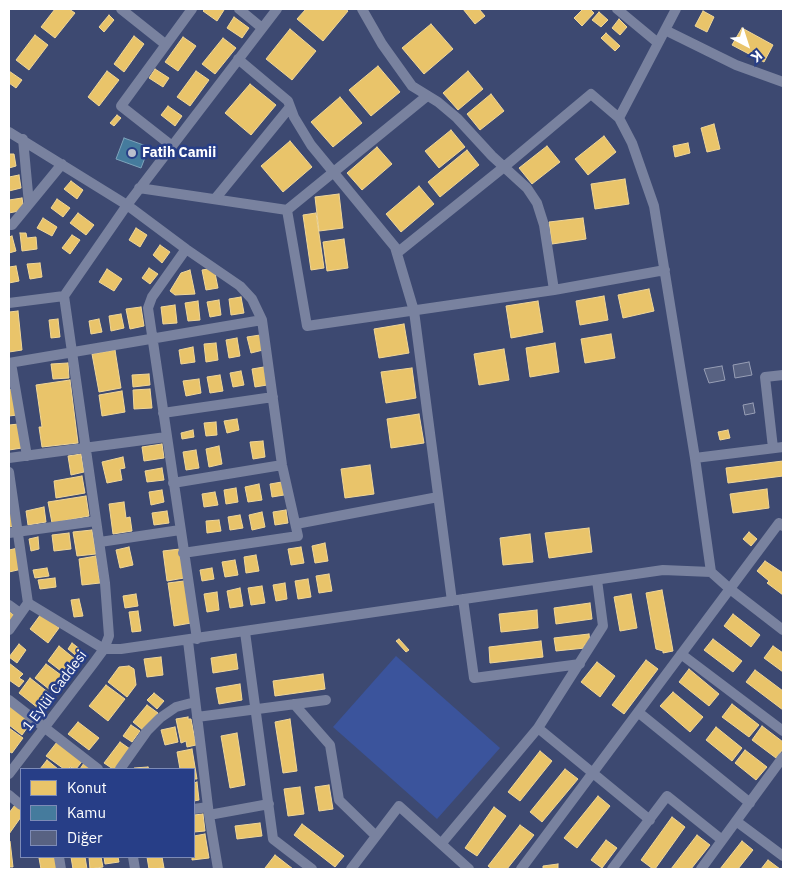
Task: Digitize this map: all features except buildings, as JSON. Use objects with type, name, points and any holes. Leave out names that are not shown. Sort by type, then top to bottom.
[{"type":"street","points":[[121,9],[165,44]]},
{"type":"street","points":[[172,146],[121,106],[192,9]]},
{"type":"street","points":[[239,9],[262,28]]},
{"type":"street","points":[[104,649],[109,636],[106,583],[64,296],[126,205],[277,9]]},
{"type":"street","points":[[362,9],[382,44],[412,86],[438,102],[457,118],[527,188],[537,203],[544,225],[554,290]]},
{"type":"street","points":[[617,9],[658,43]]},
{"type":"street","points":[[619,118],[676,9]]},
{"type":"street","points":[[665,30],[736,65],[783,82]]},
{"type":"street","points":[[238,59],[288,101],[294,117],[311,145],[395,247],[414,310],[452,601]]},
{"type":"street","points":[[397,253],[591,94],[619,118],[632,143],[654,206],[695,458],[711,572]]},
{"type":"street","points":[[139,188],[287,210],[427,96]]},
{"type":"street","points":[[215,199],[290,107]]},
{"type":"street","points":[[9,132],[126,205],[240,286],[252,298],[262,320],[282,465],[298,536],[183,553]]},
{"type":"street","points":[[23,139],[29,204]]},
{"type":"street","points":[[9,225],[12,224],[62,164]]},
{"type":"street","points":[[287,210],[307,326],[554,290],[665,270]]},
{"type":"street","points":[[186,249],[152,297],[148,308],[183,553],[192,640],[195,702],[208,811],[218,869]]},
{"type":"street","points":[[9,303],[64,296]]},
{"type":"street","points":[[27,456],[11,379],[10,363],[262,320]]},
{"type":"street","points":[[695,458],[778,447],[765,377],[783,375]]},
{"type":"street","points":[[163,413],[273,397]]},
{"type":"street","points":[[9,458],[166,437]]},
{"type":"street","points":[[173,483],[282,465]]},
{"type":"street","points":[[9,472],[13,533],[28,603],[104,649],[121,649],[192,640],[663,570],[711,572],[783,630]]},
{"type":"street","points":[[296,524],[438,497]]},
{"type":"street","points":[[13,533],[96,521]]},
{"type":"street","points":[[521,869],[779,523],[783,526]]},
{"type":"street","points":[[100,542],[180,530]]},
{"type":"street","points":[[442,844],[538,728],[603,626],[597,580]]},
{"type":"street","points":[[463,599],[474,678],[580,664]]},
{"type":"street","points":[[9,630],[28,603]]},
{"type":"street","points":[[9,605],[20,614]]},
{"type":"street","points":[[246,632],[273,839],[312,869]]},
{"type":"street","name":"1 Eylül Caddesi","points":[[10,770],[104,649]]},
{"type":"street","points":[[681,654],[783,731]]},
{"type":"street","points":[[9,700],[97,768]]},
{"type":"street","points":[[197,717],[326,700]]},
{"type":"street","points":[[121,768],[147,731],[160,718],[176,707],[195,702]]},
{"type":"street","points":[[294,704],[330,745],[339,800],[376,836]]},
{"type":"street","points":[[638,712],[750,803]]},
{"type":"street","points":[[538,728],[650,820]]},
{"type":"street","points":[[701,869],[783,758]]},
{"type":"street","points":[[9,795],[20,805]]},
{"type":"street","points":[[612,869],[667,796],[722,840]]},
{"type":"street","points":[[195,809],[208,811],[268,804]]},
{"type":"street","points":[[351,869],[400,806],[469,869]]},
{"type":"street","points":[[736,821],[783,856]]},
{"type":"shaded area","points":[[396,656],[500,748],[437,819],[333,727]]},
{"type":"place","name":"Fatih Camii","points":[[132,153]]}]
